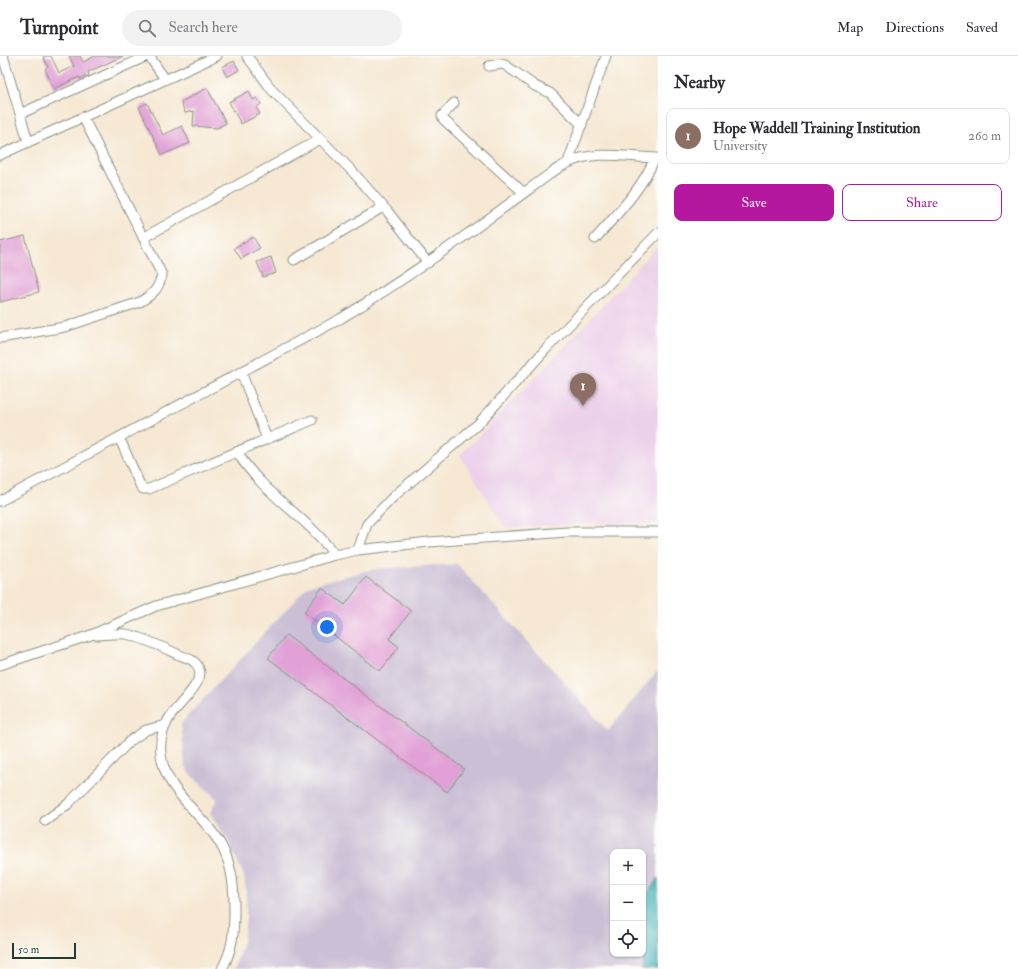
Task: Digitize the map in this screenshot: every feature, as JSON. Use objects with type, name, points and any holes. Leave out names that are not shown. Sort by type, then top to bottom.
[{"type":"street","points":[[3,56],[28,141]]},
{"type":"street","points":[[20,114],[148,56],[165,79]]},
{"type":"street","points":[[0,155],[217,56]]},
{"type":"street","points":[[247,56],[272,90],[353,172],[428,263]]},
{"type":"street","points":[[568,162],[606,56]]},
{"type":"street","points":[[489,66],[501,64],[505,65],[535,86],[550,93],[582,125]]},
{"type":"street","points":[[454,103],[442,116],[444,120],[524,193]]},
{"type":"street","points":[[0,338],[65,327],[140,302],[151,296],[159,286],[162,275],[82,117]]},
{"type":"street","points":[[143,238],[320,139]]},
{"type":"street","points":[[0,501],[340,319],[382,294],[428,263],[568,162],[599,155],[656,158],[648,175],[639,188],[595,239]]},
{"type":"street","points":[[294,260],[383,207]]},
{"type":"street","points":[[358,550],[367,524],[393,497],[478,424],[546,349],[658,233]]},
{"type":"street","points":[[241,372],[267,439]]},
{"type":"street","points":[[119,437],[143,489],[149,489],[312,420]]},
{"type":"street","points":[[237,452],[244,464],[262,484],[316,533],[335,555]]},
{"type":"street","points":[[0,665],[90,635],[156,606],[335,555],[358,550],[428,542],[567,532],[658,532]]},
{"type":"street","points":[[90,635],[125,634],[143,639],[193,661],[200,672],[199,677],[192,689],[172,714],[166,725],[160,749],[165,772],[170,781],[213,834],[224,850],[229,863],[234,889],[234,925],[232,946],[222,969]]},
{"type":"street","points":[[45,821],[68,804],[130,741],[146,730],[166,725]]},
{"type":"shaded area","points":[[658,245],[658,523],[578,524],[505,528],[460,455],[555,357]]},
{"type":"shaded area","points":[[457,564],[608,731],[658,670],[658,878],[646,896],[646,849],[610,849],[610,957],[643,957],[642,969],[234,969],[243,942],[246,918],[246,890],[244,876],[228,840],[210,813],[217,799],[191,775],[185,765],[181,723],[308,586],[373,569]]},
{"type":"water","points":[[658,878],[658,969],[642,969],[643,957],[646,957],[646,896]]},
{"type":"building","points":[[43,56],[51,56],[59,73],[74,66],[69,56],[80,56],[83,62],[95,56],[123,56],[88,72],[89,75],[80,79],[79,77],[54,89],[45,69],[48,67]]},
{"type":"building","points":[[234,61],[239,70],[227,77],[222,67]]},
{"type":"building","points":[[207,88],[226,123],[217,128],[193,126],[194,111],[185,113],[181,102]]},
{"type":"building","points":[[249,91],[253,100],[257,98],[261,104],[256,108],[260,114],[241,124],[229,102]]},
{"type":"building","points":[[147,103],[163,135],[182,126],[190,143],[162,155],[139,107]]},
{"type":"building","points":[[25,236],[39,292],[0,302],[0,242]]},
{"type":"building","points":[[253,237],[260,248],[241,259],[234,248]]},
{"type":"building","points":[[271,257],[276,273],[263,277],[257,262]]},
{"type":"building","points":[[366,577],[411,611],[389,639],[399,647],[380,671],[304,612],[322,588],[345,605]]},
{"type":"building","points":[[286,635],[464,769],[447,792],[268,658]]},
{"type":"place","name":"Hope Waddell Training Institution","points":[[583,406]]}]
